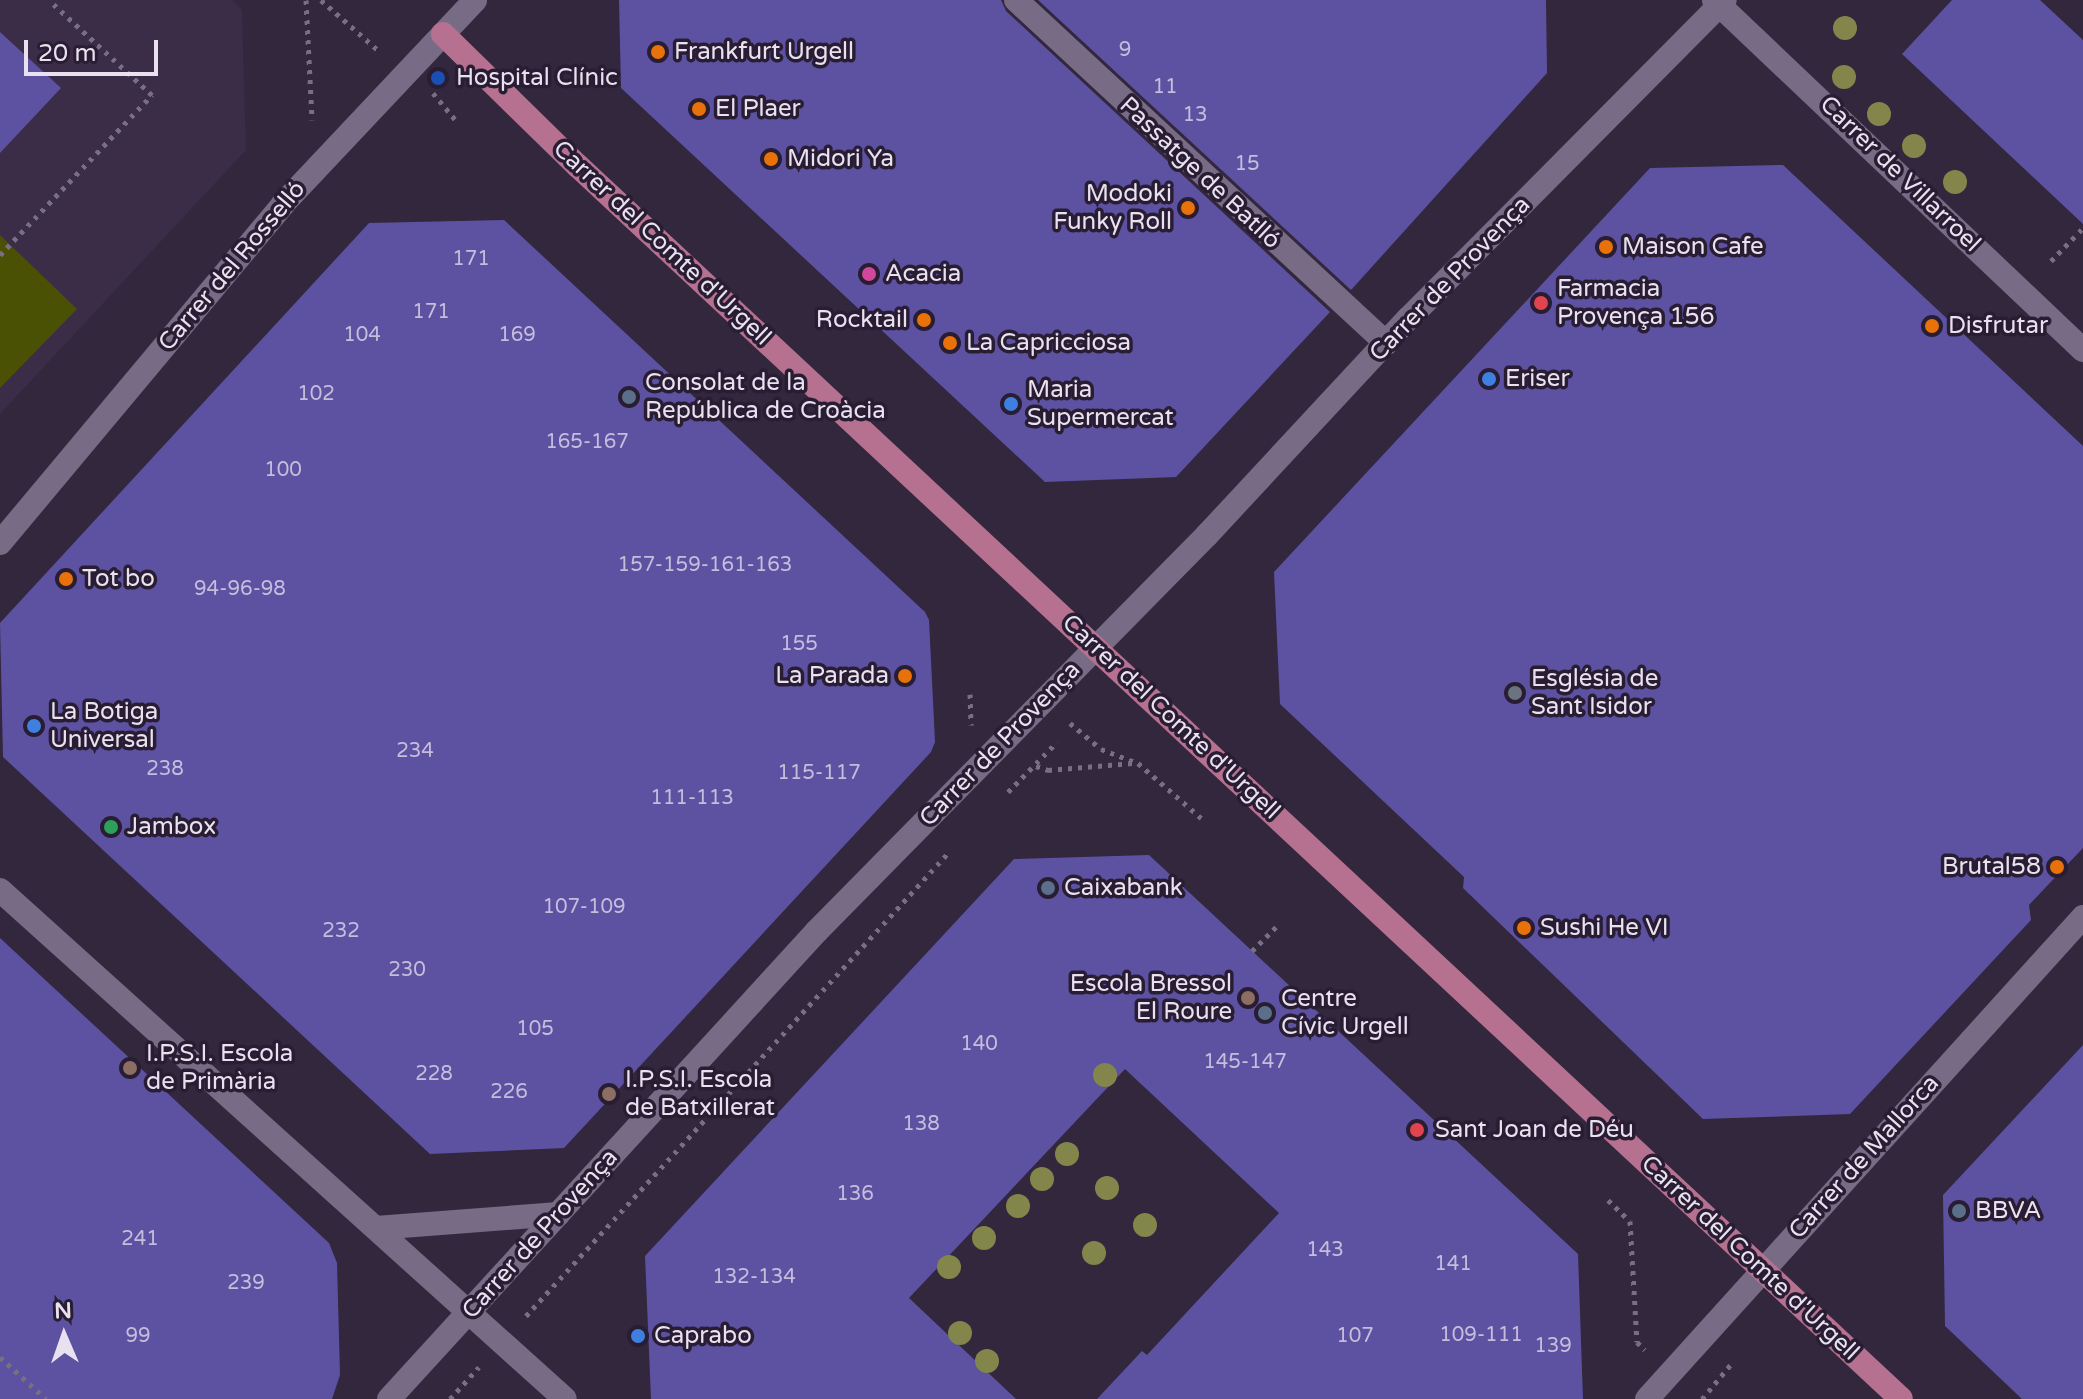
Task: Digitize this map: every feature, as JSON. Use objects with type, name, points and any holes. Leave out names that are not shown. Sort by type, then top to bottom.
[{"type":"main road","name":"Carrer del Comte d'Urgell","points":[[443,34],[578,166],[1901,1399]]},
{"type":"street","name":"Carrer del Rosselló","points":[[0,543],[290,197],[475,0]]},
{"type":"street","name":"Passatge de Batlló","points":[[1016,0],[1386,343]]},
{"type":"street","name":"Carrer de Provença","points":[[389,1399],[806,942],[1247,494],[1386,343],[1720,2]]},
{"type":"street","name":"Carrer de Villarroel","points":[[1720,2],[2083,350]]},
{"type":"street","points":[[0,890],[471,1310],[565,1399]]},
{"type":"street","name":"Carrer de Mallorca","points":[[1647,1399],[2083,917]]},
{"type":"street","points":[[376,1228],[558,1214]]},
{"type":"path","points":[[0,255],[152,95],[49,0]]},
{"type":"path","points":[[306,0],[313,135]]},
{"type":"path","points":[[2051,261],[2083,228]]},
{"type":"path","points":[[970,694],[971,733]]},
{"type":"path","name":"Carrer de Provença","points":[[1003,797],[1081,717]]},
{"type":"path","points":[[1101,749],[1138,763],[1201,818]]},
{"type":"path","points":[[1036,766],[1048,770],[1138,763]]},
{"type":"path","name":"Carrer de Provença","points":[[515,1328],[950,851]]},
{"type":"path","points":[[1252,951],[1278,925]]},
{"type":"path","points":[[1608,1200],[1630,1221],[1637,1342]]},
{"type":"path","points":[[0,1357],[46,1399]]},
{"type":"path","points":[[450,1399],[480,1365]]},
{"type":"shaded area","points":[[0,0],[232,0],[242,10],[246,150],[0,414]]},
{"type":"green space","points":[[0,235],[77,309],[0,388]]},
{"type":"building","points":[[619,0],[1001,0],[1006,11],[1330,312],[1176,477],[1045,482],[621,88]]},
{"type":"building","points":[[1038,0],[1546,0],[1547,73],[1351,290]]},
{"type":"building","points":[[1952,0],[2040,0],[2083,40],[2083,224],[1902,54]]},
{"type":"building","points":[[0,32],[61,88],[0,153]]},
{"type":"building","points":[[1783,165],[2083,446],[2083,848],[2029,905],[2031,920],[1850,1114],[1703,1119],[1463,888],[1464,877],[1280,704],[1274,572],[1650,168]]},
{"type":"building","points":[[504,220],[925,612],[929,620],[935,742],[931,752],[564,1148],[430,1154],[3,757],[0,623],[369,223]]},
{"type":"building","points":[[1149,855],[1578,1254],[1583,1399],[1097,1399],[1142,1351],[1147,1355],[1279,1213],[1125,1069],[909,1298],[1016,1399],[651,1399],[645,1256],[1014,859]]},
{"type":"building","points":[[0,938],[329,1243],[337,1263],[340,1375],[332,1399],[0,1399]]},
{"type":"building","points":[[2083,1045],[2083,1399],[2022,1399],[1945,1326],[1943,1195]]},
{"type":"place","name":"Frankfurt Urgell","points":[[658,52]]},
{"type":"place","name":"Hospital Clínic","points":[[438,78]]},
{"type":"place","name":"El Plaer","points":[[699,109]]},
{"type":"place","name":"Midori Ya","points":[[771,159]]},
{"type":"place","name":"Modoki Funky Roll","points":[[1188,208]]},
{"type":"place","name":"Maison Cafe","points":[[1606,247]]},
{"type":"place","name":"Acacia","points":[[869,274]]},
{"type":"place","name":"Farmacia Provença 156","points":[[1541,303]]},
{"type":"place","name":"Rocktail","points":[[924,320]]},
{"type":"place","name":"Disfrutar","points":[[1932,326]]},
{"type":"place","name":"La Capricciosa","points":[[950,343]]},
{"type":"place","name":"Eriser","points":[[1489,379]]},
{"type":"place","name":"Consolat de la República de Croàcia","points":[[629,397]]},
{"type":"place","name":"Maria Supermercat","points":[[1011,404]]},
{"type":"place","name":"Tot bo","points":[[66,579]]},
{"type":"place","name":"La Parada","points":[[905,676]]},
{"type":"place","name":"Església de Sant Isidor","points":[[1515,693]]},
{"type":"place","name":"La Botiga Universal","points":[[34,726]]},
{"type":"place","name":"Jambox","points":[[111,827]]},
{"type":"place","name":"Brutal58","points":[[2057,867]]},
{"type":"place","name":"Caixabank","points":[[1048,888]]},
{"type":"place","name":"Sushi He VI","points":[[1524,928]]},
{"type":"place","name":"Escola Bressol El Roure","points":[[1248,998]]},
{"type":"place","name":"Centre Cívic Urgell","points":[[1265,1013]]},
{"type":"place","name":"I.P.S.I. Escola de Primària","points":[[130,1068]]},
{"type":"place","name":"I.P.S.I. Escola de Batxillerat","points":[[609,1094]]},
{"type":"place","name":"Sant Joan de Déu","points":[[1417,1130]]},
{"type":"place","name":"BBVA","points":[[1959,1211]]},
{"type":"place","name":"Caprabo","points":[[638,1336]]}]
